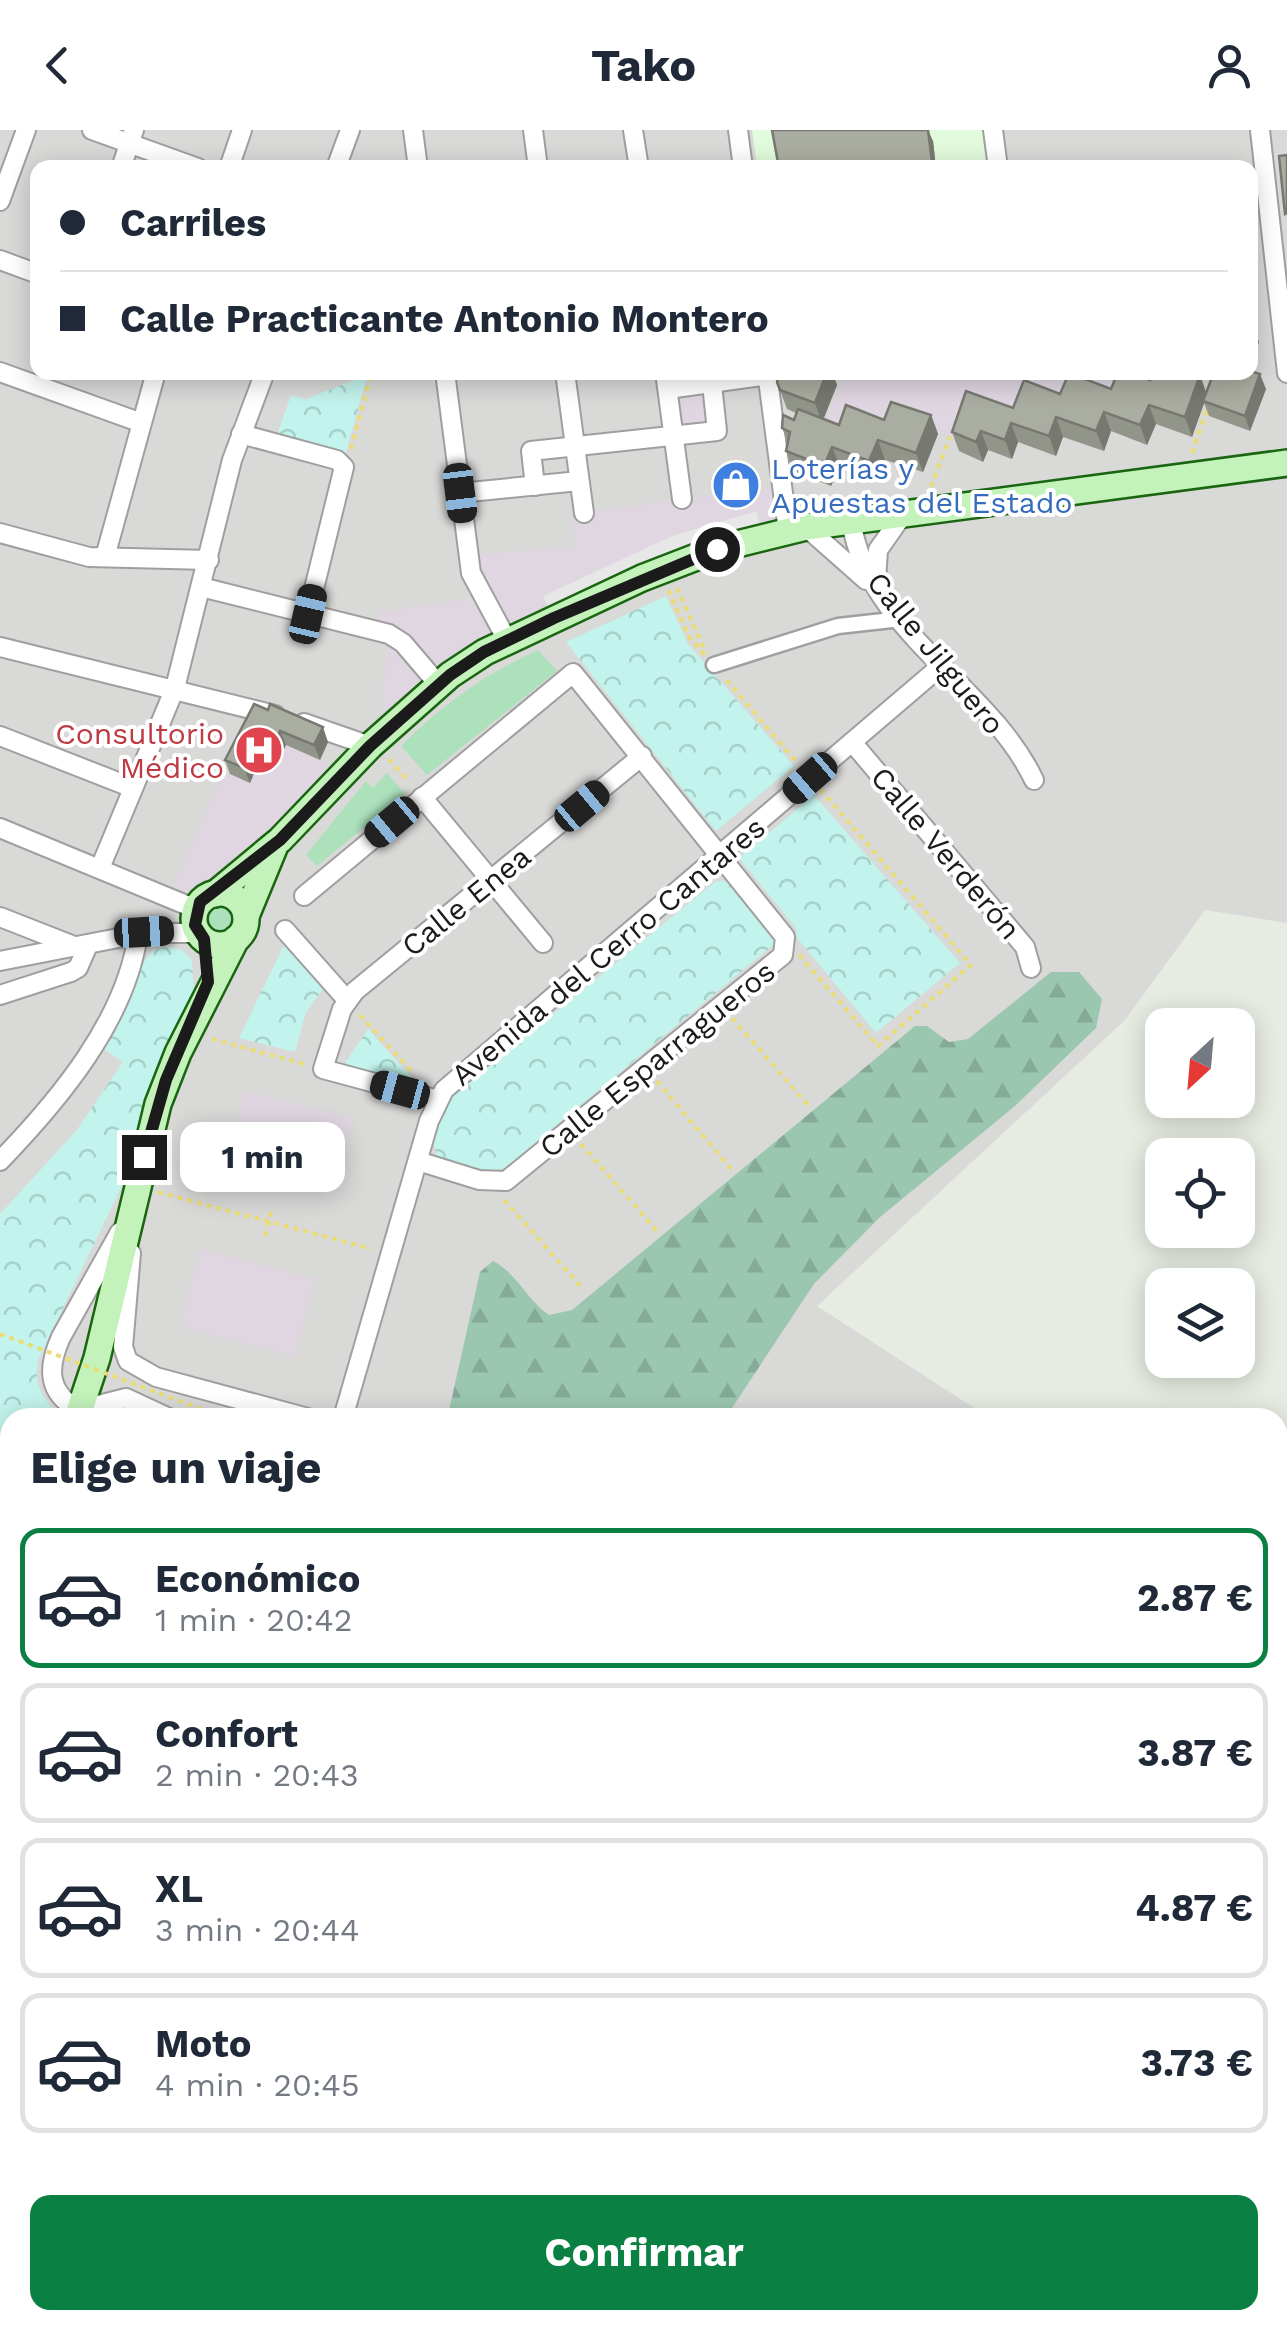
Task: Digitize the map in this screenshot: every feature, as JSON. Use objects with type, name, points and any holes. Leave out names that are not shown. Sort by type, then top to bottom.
[{"type":"main road","points":[[203,919],[372,744],[438,684],[507,640],[664,569],[797,529],[1287,463]]},
{"type":"main road","points":[[89,1408],[136,1186],[166,1080],[280,840]]},
{"type":"main road","points":[[203,919],[238,900],[241,928]]},
{"type":"main road","points":[[203,919],[220,945],[241,928]]},
{"type":"main road","points":[[203,919],[209,971],[203,1001]]},
{"type":"street","points":[[0,202],[26,130]]},
{"type":"street","points":[[92,130],[132,136],[182,160]]},
{"type":"street","points":[[232,160],[242,130]]},
{"type":"street","points":[[339,160],[350,130]]},
{"type":"street","points":[[412,130],[417,160]]},
{"type":"street","points":[[533,130],[537,160]]},
{"type":"street","points":[[634,130],[637,160]]},
{"type":"street","points":[[738,130],[742,160]]},
{"type":"street","points":[[993,130],[997,160]]},
{"type":"street","points":[[1260,130],[1259,207],[1281,271],[1287,373]]},
{"type":"street","points":[[124,160],[132,136]]},
{"type":"street","points":[[0,260],[30,271]]},
{"type":"street","points":[[0,372],[30,377]]},
{"type":"street","points":[[45,380],[139,422]]},
{"type":"street","points":[[105,557],[153,380]]},
{"type":"street","points":[[100,868],[175,688],[241,434],[262,380]]},
{"type":"street","points":[[446,380],[473,582],[507,640]]},
{"type":"street","points":[[566,380],[584,513]]},
{"type":"street","points":[[682,500],[666,381],[712,384],[734,380]]},
{"type":"street","points":[[768,380],[797,529],[878,592]]},
{"type":"street","points":[[535,486],[531,450],[717,431],[712,384]]},
{"type":"street","points":[[241,434],[343,465],[308,614]]},
{"type":"street","points":[[460,493],[579,481]]},
{"type":"street","points":[[878,592],[878,550],[913,511]]},
{"type":"street","name":"Calle Jilguero","points":[[851,520],[861,560],[878,592],[1021,756],[1034,780]]},
{"type":"street","points":[[0,533],[58,551],[105,557],[208,560]]},
{"type":"street","points":[[202,587],[389,634],[404,643],[438,684]]},
{"type":"street","points":[[714,665],[838,626],[901,618]]},
{"type":"street","points":[[0,647],[175,688],[372,744]]},
{"type":"street","name":"Avenida del Cerro Cantares","points":[[346,1408],[418,1162],[438,1100],[449,1084],[724,855],[941,666]]},
{"type":"street","name":"Calle Esparragueros","points":[[418,1162],[479,1180],[506,1181],[722,1006],[787,946],[785,936],[724,855],[573,672],[422,798]]},
{"type":"street","points":[[0,736],[133,788]]},
{"type":"street","name":"Calle Verderón","points":[[852,742],[1025,947],[1031,968]]},
{"type":"street","name":"Calle Enea","points":[[347,1000],[642,756]]},
{"type":"street","points":[[304,896],[422,798],[543,943]]},
{"type":"street","points":[[0,828],[100,868],[203,919]]},
{"type":"street","points":[[0,917],[82,946]]},
{"type":"street","points":[[0,961],[203,919]]},
{"type":"street","points":[[284,930],[347,1000],[323,1069],[438,1100]]},
{"type":"street","points":[[0,1161],[79,1066],[120,992],[141,933]]},
{"type":"street","points":[[0,995],[78,968],[82,946]]},
{"type":"street","points":[[130,1214],[123,1347],[136,1368],[274,1408]]},
{"type":"street","points":[[81,1408],[56,1393],[50,1368],[130,1214]]},
{"type":"street","points":[[99,1408],[126,1398],[148,1408]]},
{"type":"path","points":[[343,465],[369,380]]},
{"type":"path","points":[[1184,476],[1213,394]]},
{"type":"path","points":[[913,511],[950,436]]},
{"type":"path","points":[[664,569],[708,658],[689,637],[664,569]]},
{"type":"path","points":[[714,665],[971,966],[878,1046],[810,964],[787,946]]},
{"type":"path","points":[[372,744],[422,798]]},
{"type":"path","points":[[347,1000],[438,1100]]},
{"type":"path","points":[[722,1006],[808,1104]]},
{"type":"path","points":[[226,1042],[323,1069]]},
{"type":"path","points":[[646,1068],[731,1169]]},
{"type":"path","points":[[570,1131],[656,1231]]},
{"type":"path","points":[[136,1186],[391,1254]]},
{"type":"path","points":[[504,1199],[584,1290]]},
{"type":"path","points":[[265,1236],[272,1208]]},
{"type":"path","points":[[0,1334],[198,1408]]},
{"type":"shaded area","points":[[0,130],[1287,130],[1287,923],[1205,910],[1125,1020],[817,1306],[974,1408],[0,1408]]},
{"type":"shaded area","points":[[752,130],[985,130],[989,160],[756,160]]},
{"type":"shaded area","points":[[835,380],[1127,381],[1116,404],[958,439],[895,418],[820,434],[841,383]]},
{"type":"shaded area","points":[[712,384],[717,431],[674,435],[668,389]]},
{"type":"shaded area","points":[[782,486],[788,531],[762,537],[757,511],[672,536],[543,596],[553,619],[400,718],[381,709],[389,635],[373,630],[378,612],[480,597],[468,555],[575,547],[572,514]]},
{"type":"shaded area","points":[[757,510],[762,537],[553,619],[542,596],[672,536]]},
{"type":"shaded area","points":[[538,650],[557,671],[427,775],[401,746],[465,692]]},
{"type":"shaded area","points":[[286,745],[346,771],[201,902],[169,897],[223,771],[249,783],[259,761],[271,765],[278,749],[283,751]]},
{"type":"shaded area","points":[[387,773],[405,794],[317,866],[306,855],[366,781],[373,788]]},
{"type":"shaded area","points":[[220,902],[231,907],[236,918],[231,929],[220,934],[209,929],[204,918],[209,907]]},
{"type":"shaded area","points":[[245,1091],[353,1119],[335,1191],[227,1163]]},
{"type":"shaded area","points":[[200,1249],[315,1279],[295,1357],[180,1326]]},
{"type":"green space","points":[[354,380],[366,380],[345,456],[276,438],[291,395],[306,399]]},
{"type":"green space","points":[[666,596],[688,644],[794,766],[716,831],[566,642]]},
{"type":"green space","points":[[814,795],[960,963],[876,1033],[797,938],[796,928],[739,858]]},
{"type":"green space","points":[[716,881],[730,881],[776,939],[773,945],[505,1168],[484,1172],[437,1156],[432,1137],[448,1100]]},
{"type":"green space","points":[[285,943],[323,989],[306,1012],[295,1052],[239,1038]]},
{"type":"green space","points":[[154,950],[182,950],[192,960],[194,990],[163,1060],[122,1186],[39,1358],[38,1383],[52,1408],[0,1408],[0,1214],[76,1131],[123,1062],[101,1047]]},
{"type":"green space","points":[[1051,972],[1079,972],[1102,999],[1096,1028],[1015,1106],[879,1218],[814,1284],[732,1408],[450,1408],[480,1272],[493,1261],[509,1272],[549,1315],[572,1310],[915,1026],[927,1026],[949,1042],[968,1039]]},
{"type":"green space","points":[[368,1029],[414,1080],[409,1087],[341,1069]]},
{"type":"building","points":[[772,130],[928,130],[932,160],[778,160]]},
{"type":"building","points":[[1287,155],[1287,213],[1285,214],[1279,156]]},
{"type":"building","points":[[824,380],[815,403],[780,390],[777,382]]},
{"type":"building","points":[[1024,380],[1060,394],[1066,380],[1087,380],[1111,389],[1115,380],[1198,380],[1185,417],[1149,405],[1140,425],[1104,412],[1096,431],[1056,417],[1049,436],[1011,423],[1005,440],[981,431],[976,442],[952,432],[966,391],[1013,408]]},
{"type":"building","points":[[1211,380],[1258,380],[1245,416],[1203,401]]},
{"type":"building","points":[[891,402],[931,415],[916,453],[878,440],[869,461],[832,447],[824,466],[786,451],[790,432],[782,428],[783,415],[794,420],[798,409],[839,425],[846,405],[884,420]]},
{"type":"building","points":[[254,704],[268,710],[270,704],[323,727],[314,745],[280,731],[278,736],[273,734],[265,751],[254,746],[244,768],[225,760]]},
{"type":"place","name":"Loterías y Apuestas del Estado","points":[[736,485]]},
{"type":"place","name":"Consultorio Médico","points":[[259,750]]},
{"type":"route","points":[[144,1157],[166,1080],[208,982],[204,939],[194,917],[200,902],[280,840],[413,705],[466,664],[642,578],[717,549]]}]
